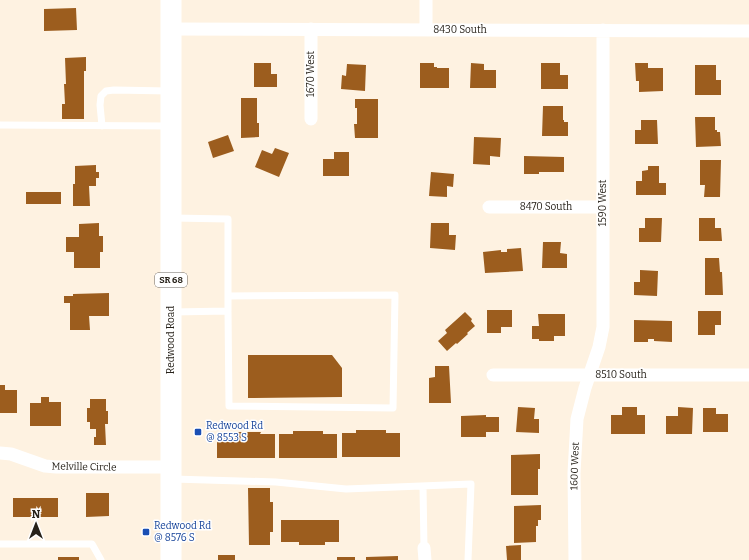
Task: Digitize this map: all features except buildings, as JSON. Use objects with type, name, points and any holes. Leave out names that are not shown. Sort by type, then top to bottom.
[{"type":"main road","name":"Redwood Road","points":[[171,0],[172,560]]},
{"type":"street","points":[[426,0],[426,30]]},
{"type":"street","name":"8430 South","points":[[171,29],[749,30]]},
{"type":"street","name":"1670 West","points":[[311,29],[311,119]]},
{"type":"street","name":"1590 West","points":[[590,375],[599,347],[603,326],[603,30]]},
{"type":"street","name":"8470 South","points":[[490,207],[603,207]]},
{"type":"street","name":"8510 South","points":[[493,375],[749,375]]},
{"type":"street","name":"1600 West","points":[[575,560],[574,473],[577,419],[590,375]]},
{"type":"street","name":"Melville Circle","points":[[0,453],[11,454],[45,466],[171,473]]},
{"type":"lane","points":[[102,126],[100,105],[101,96],[106,91],[171,92]]},
{"type":"lane","points":[[0,125],[171,126]]},
{"type":"lane","points":[[171,218],[228,219],[228,296],[228,311],[229,406],[392,408],[395,295],[228,296]]},
{"type":"lane","points":[[171,312],[228,311]]},
{"type":"lane","points":[[171,473],[346,489],[470,484],[468,560]]},
{"type":"lane","points":[[423,487],[425,554]]},
{"type":"lane","points":[[0,544],[92,544],[101,560]]},
{"type":"place","name":"Redwood Rd @ 8553 S","points":[[198,432]]},
{"type":"place","name":"Redwood Rd @ 8576 S","points":[[146,532]]}]
